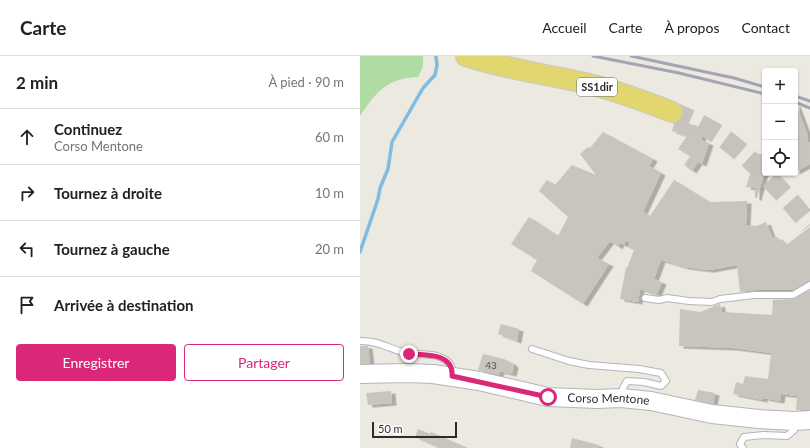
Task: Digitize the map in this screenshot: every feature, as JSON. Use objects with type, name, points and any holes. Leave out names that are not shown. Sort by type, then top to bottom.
[{"type":"main road","name":"SS1dir","points":[[466,56],[519,70],[586,84],[631,97],[672,112]]},
{"type":"main road","name":"Corso Mentone","points":[[360,374],[408,373],[452,376],[548,397],[597,399],[621,398],[651,401],[712,414],[759,419],[802,420]]},
{"type":"lane","points":[[645,298],[659,300],[667,298],[712,302],[720,299],[754,294],[793,295],[810,286]]},
{"type":"lane","points":[[360,341],[373,342],[409,354],[441,357],[451,365],[452,376]]},
{"type":"lane","points":[[532,349],[569,361],[590,365],[639,368],[661,373],[666,381],[661,386],[644,382],[627,382],[623,388],[621,398]]},
{"type":"lane","points":[[742,448],[740,444],[744,438],[764,435],[788,436],[802,420]]},
{"type":"green space","points":[[360,56],[423,56],[423,67],[418,77],[398,80],[383,88],[371,100],[360,116]]},
{"type":"building","points":[[798,109],[808,136],[808,143],[810,142],[810,164],[798,170]]},
{"type":"building","points":[[679,121],[705,128],[701,140],[709,143],[702,164],[698,162],[692,171],[684,165],[690,156],[678,149],[687,136],[672,131],[674,123]]},
{"type":"building","points":[[603,132],[653,159],[649,166],[661,173],[643,212],[650,216],[674,180],[711,203],[747,201],[746,225],[757,226],[766,222],[772,237],[777,237],[786,245],[810,227],[810,281],[792,290],[754,290],[740,292],[737,265],[710,270],[685,267],[661,260],[654,279],[662,282],[657,294],[640,289],[638,302],[620,299],[626,267],[627,268],[634,250],[629,248],[630,242],[625,241],[624,245],[620,243],[618,247],[610,241],[597,258],[609,264],[583,304],[531,271],[537,260],[511,244],[529,217],[558,236],[568,217],[539,191],[547,180],[555,185],[572,165],[596,175],[580,154],[588,147],[590,148]]},
{"type":"building","points":[[753,154],[762,154],[762,176],[763,176],[757,198],[755,198],[755,188],[746,187],[750,174],[754,174]]},
{"type":"building","points":[[810,290],[810,410],[796,410],[797,396],[781,394],[780,401],[763,398],[763,400],[733,394],[736,382],[743,384],[745,376],[768,379],[771,353],[733,348],[679,346],[680,309],[700,312],[720,304],[722,312],[772,315],[773,300],[793,299]]},
{"type":"building","points":[[501,324],[519,329],[517,341],[498,334]]},
{"type":"building","points":[[360,346],[368,346],[370,363],[360,364]]},
{"type":"building","points":[[483,354],[504,359],[512,363],[514,366],[512,374],[500,371],[499,375],[478,370]]},
{"type":"building","points":[[698,390],[715,393],[713,404],[695,400]]},
{"type":"building","points":[[391,391],[392,403],[368,405],[366,393]]},
{"type":"building","points":[[418,429],[430,434],[431,432],[468,448],[440,448],[415,437]]},
{"type":"building","points":[[572,438],[599,445],[599,448],[570,448]]},
{"type":"waterway","points":[[360,252],[378,199],[380,188],[388,169],[392,142],[423,88],[435,75],[437,65],[436,57]]},
{"type":"tunnel","points":[[672,112],[707,128],[738,149],[771,180],[810,225]]},
{"type":"railway","points":[[593,56],[679,73],[762,93]]},
{"type":"railway","points":[[631,56],[734,78],[762,86]]},
{"type":"railway","points":[[798,97],[810,101]]},
{"type":"railway","points":[[798,103],[810,108]]},
{"type":"route","points":[[409,354],[441,357],[451,365],[452,376],[548,397]]}]
